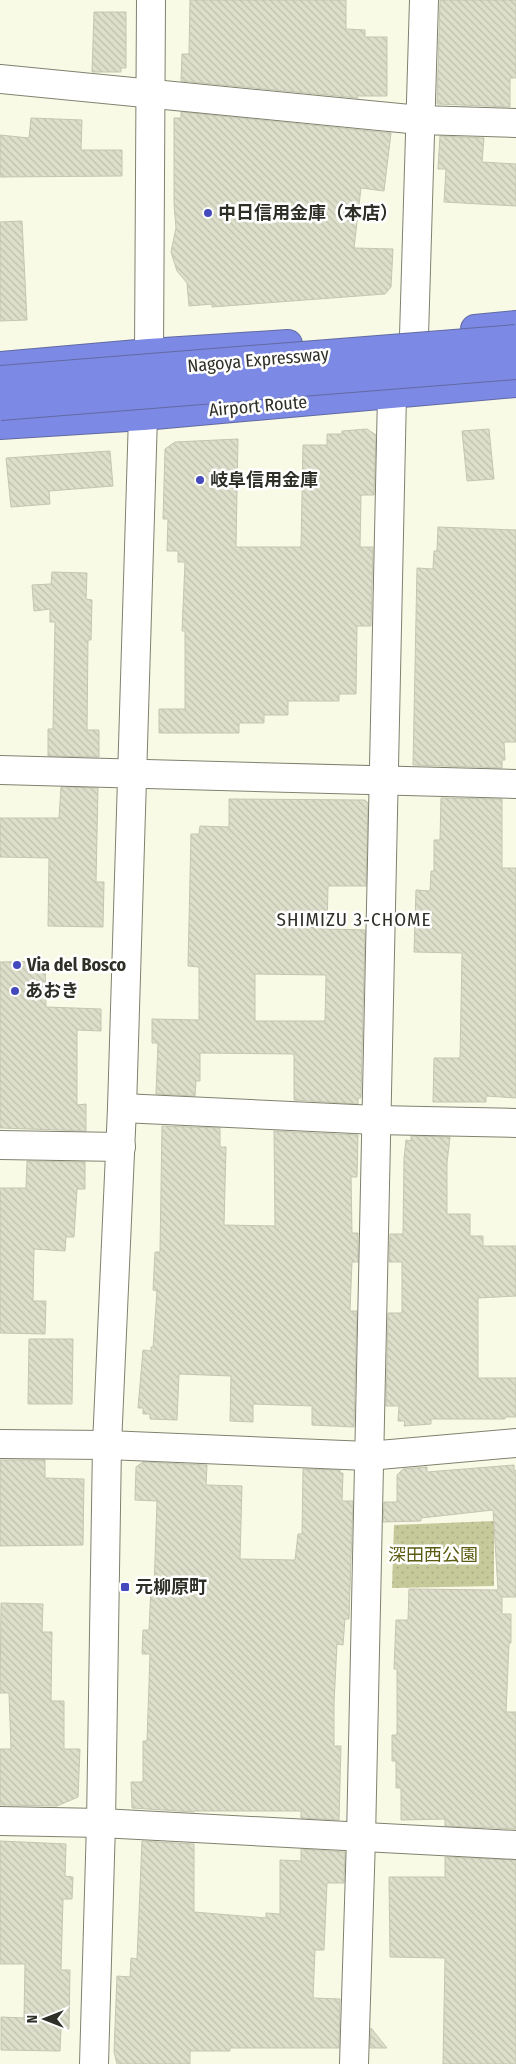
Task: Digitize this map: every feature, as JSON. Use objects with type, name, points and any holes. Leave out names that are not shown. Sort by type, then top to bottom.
[{"type":"highway","points":[[0,366],[149,353],[414,336],[516,325]]},
{"type":"highway","name":"Nagoya Expressway","points":[[0,380],[516,339]]},
{"type":"highway","name":"Nagoya Expressway","points":[[0,406],[516,365]]},
{"type":"highway","name":"Airport Route","points":[[0,426],[143,416],[516,383]]},
{"type":"street","points":[[94,2064],[101,1823],[107,1445],[121,1147],[143,416],[149,353],[151,0]]},
{"type":"street","points":[[414,336],[424,0]]},
{"type":"street","points":[[0,80],[420,120],[516,123]]},
{"type":"street","points":[[354,2064],[361,1838],[392,394]]},
{"type":"street","points":[[0,770],[132,772],[516,784]]},
{"type":"street","points":[[122,1108],[376,1120],[516,1123]]},
{"type":"street","points":[[0,1144],[121,1147]]},
{"type":"street","points":[[0,1444],[107,1445],[368,1456],[516,1443]]},
{"type":"street","points":[[0,1821],[101,1823],[516,1845]]},
{"type":"green space","name":"深田西公園","points":[[494,1521],[494,1586],[392,1588],[394,1525]]},
{"type":"building","points":[[190,0],[346,0],[346,29],[365,30],[365,37],[387,37],[387,96],[357,96],[358,98],[181,81],[182,54],[189,54]]},
{"type":"building","points":[[440,0],[516,0],[516,78],[510,78],[510,107],[437,104]]},
{"type":"building","points":[[94,12],[126,12],[126,68],[121,68],[121,72],[92,72]]},
{"type":"building","points":[[181,112],[391,133],[384,191],[361,188],[354,248],[393,249],[391,287],[385,294],[212,307],[212,304],[189,306],[187,283],[177,271],[171,252],[176,228],[174,204],[174,118],[181,118]]},
{"type":"building","points":[[31,118],[82,120],[81,150],[122,150],[122,176],[0,177],[0,135],[29,138]]},
{"type":"building","points":[[440,136],[484,138],[482,162],[516,164],[516,206],[444,202],[446,169],[438,169]]},
{"type":"building","points":[[22,221],[27,320],[0,321],[0,222]]},
{"type":"building","points":[[367,429],[376,435],[374,495],[361,495],[360,547],[373,547],[371,626],[357,626],[356,694],[339,694],[339,701],[288,701],[288,715],[264,715],[264,723],[239,723],[239,733],[159,733],[159,709],[185,709],[185,631],[182,631],[185,562],[178,562],[178,551],[167,551],[168,519],[163,519],[165,449],[175,442],[238,439],[236,547],[301,547],[303,445],[327,445],[327,434],[342,434],[342,431]]},
{"type":"building","points":[[489,429],[494,479],[467,481],[462,431]]},
{"type":"building","points":[[110,451],[113,486],[49,491],[50,504],[11,507],[6,458]]},
{"type":"building","points":[[438,527],[516,530],[516,742],[504,742],[505,760],[502,760],[502,768],[413,765],[417,568],[433,569],[434,551],[437,551]]},
{"type":"building","points":[[52,572],[87,573],[86,599],[92,600],[91,640],[88,640],[87,730],[99,730],[99,757],[48,756],[48,729],[53,729],[55,622],[50,622],[50,609],[34,611],[32,585],[51,584]]},
{"type":"building","points":[[61,787],[98,788],[96,882],[104,882],[103,927],[48,926],[49,858],[0,857],[0,818],[59,818]]},
{"type":"building","points":[[441,798],[502,799],[502,868],[516,868],[516,1098],[486,1096],[486,1102],[433,1102],[434,1058],[460,1058],[462,953],[414,952],[416,890],[430,891],[431,871],[434,871],[434,840],[440,840]]},
{"type":"building","points":[[229,799],[365,800],[368,803],[366,886],[328,886],[327,929],[365,930],[361,1098],[358,1098],[358,1104],[294,1100],[294,1054],[200,1053],[200,1081],[196,1081],[195,1096],[156,1094],[158,1043],[152,1043],[152,1019],[199,1020],[199,967],[188,966],[191,834],[199,834],[200,826],[229,827]],"holes":[[[255,974],[326,975],[325,1021],[255,1021]]]},
{"type":"building","points":[[45,961],[46,1007],[101,1009],[101,1031],[77,1030],[77,1105],[86,1104],[86,1131],[0,1128],[0,962]]},
{"type":"building","points":[[162,1126],[220,1128],[220,1147],[226,1147],[224,1225],[275,1226],[274,1131],[358,1135],[357,1177],[351,1177],[352,1233],[358,1233],[358,1262],[352,1262],[350,1311],[357,1311],[354,1427],[312,1425],[312,1406],[253,1404],[253,1422],[230,1421],[231,1376],[179,1374],[177,1420],[150,1419],[150,1414],[143,1414],[143,1408],[138,1408],[143,1350],[151,1351],[151,1347],[153,1347],[157,1291],[153,1290],[155,1252],[160,1252]]},
{"type":"building","points":[[411,1136],[450,1137],[447,1163],[447,1214],[470,1214],[470,1236],[483,1236],[483,1246],[516,1246],[516,1296],[478,1298],[478,1378],[516,1378],[516,1417],[505,1417],[505,1419],[431,1419],[431,1424],[404,1426],[405,1421],[398,1421],[399,1406],[386,1406],[388,1313],[402,1313],[402,1262],[389,1262],[390,1234],[403,1234],[404,1159],[406,1140],[411,1141]]},
{"type":"building","points":[[27,1161],[85,1162],[85,1189],[77,1189],[74,1237],[66,1237],[65,1251],[34,1249],[33,1301],[46,1301],[45,1334],[0,1333],[0,1188],[26,1188]]},
{"type":"building","points":[[29,1339],[73,1339],[72,1404],[28,1404]]},
{"type":"building","points":[[0,1460],[45,1460],[45,1478],[84,1479],[83,1545],[0,1546]]},
{"type":"building","points":[[143,1462],[207,1465],[206,1485],[242,1486],[240,1559],[295,1560],[298,1534],[302,1534],[303,1469],[340,1470],[340,1473],[343,1473],[342,1501],[353,1501],[349,1619],[345,1619],[343,1645],[337,1644],[334,1703],[334,1746],[341,1746],[339,1820],[301,1818],[301,1811],[194,1812],[132,1808],[131,1782],[143,1782],[143,1741],[147,1741],[150,1654],[142,1654],[143,1630],[149,1630],[151,1588],[154,1588],[157,1501],[135,1500],[136,1467]]},
{"type":"building","points":[[514,1465],[514,1471],[516,1470],[516,1597],[502,1597],[502,1614],[511,1614],[506,1712],[516,1712],[516,1829],[445,1826],[445,1819],[401,1820],[401,1788],[396,1788],[396,1761],[392,1761],[392,1735],[397,1735],[397,1669],[394,1669],[396,1620],[408,1620],[409,1589],[498,1590],[493,1510],[421,1518],[421,1521],[383,1522],[384,1502],[397,1502],[397,1475],[403,1469],[427,1467],[427,1472]]},
{"type":"building","points":[[1,1603],[43,1604],[42,1632],[52,1632],[51,1701],[64,1701],[64,1749],[80,1749],[78,1797],[57,1806],[0,1805],[0,1749],[11,1749],[9,1693],[0,1693]]},
{"type":"building","points":[[0,1841],[66,1844],[65,1876],[73,1877],[72,1899],[63,1899],[61,1970],[70,1970],[69,2029],[61,2029],[60,2051],[1,2050],[1,2017],[24,2018],[25,1964],[0,1964]]},
{"type":"building","points":[[142,1841],[194,1844],[194,1912],[266,1918],[266,1913],[280,1914],[280,1860],[301,1861],[301,1849],[345,1852],[344,1883],[327,1883],[324,1950],[315,1950],[313,1998],[340,1999],[339,2048],[230,2048],[230,2051],[190,2051],[190,2064],[117,2064],[114,2052],[117,1976],[130,1977],[131,1958],[137,1959]]},
{"type":"building","points":[[445,1857],[516,1860],[516,2064],[443,2064],[445,1958],[390,1957],[389,1877],[445,1877]]},
{"type":"building","points":[[371,2028],[387,2048],[370,2048]]},
{"type":"place","name":"中日信用金庫（本店）","points":[[208,213]]},
{"type":"place","name":"岐阜信用金庫","points":[[200,480]]},
{"type":"place","name":"Via del Bosco","points":[[17,965]]},
{"type":"place","name":"あおき","points":[[15,991]]},
{"type":"place","name":"元柳原町","points":[[125,1587]]},
{"type":"district","name":"SHIMIZU 3-CHOME","points":[[354,919]]}]
